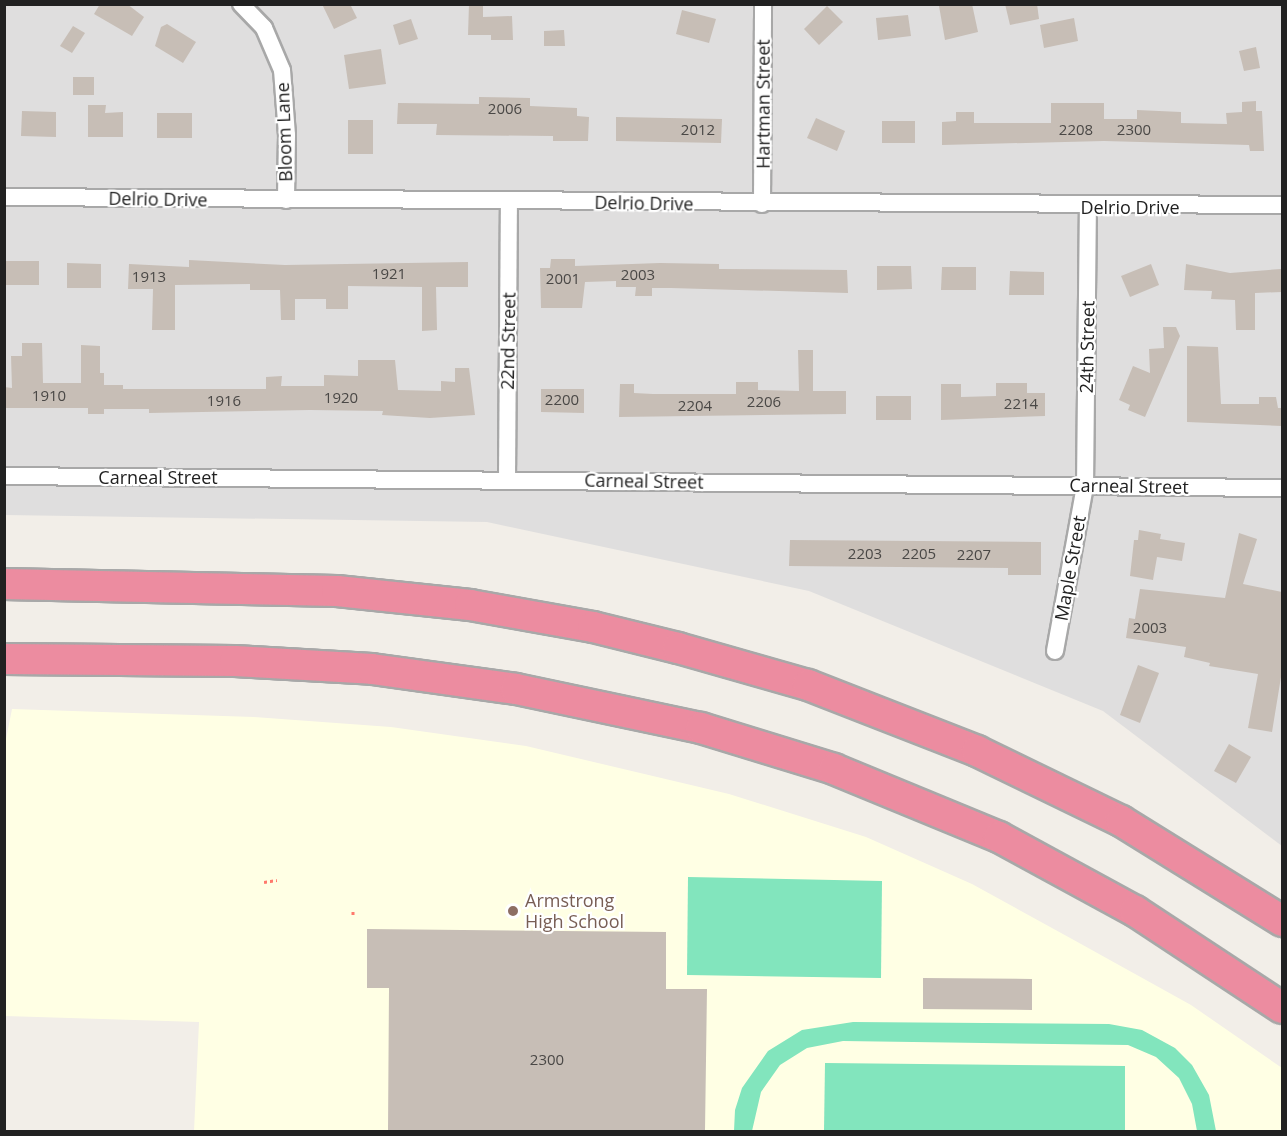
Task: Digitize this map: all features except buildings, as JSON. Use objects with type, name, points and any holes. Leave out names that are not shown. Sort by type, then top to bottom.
[{"type":"highway","points":[[4,584],[247,587],[370,594],[470,605],[593,627],[689,651],[808,686],[977,751],[1121,821],[1282,921]]},
{"type":"highway","points":[[4,659],[235,661],[372,669],[516,689],[701,728],[834,769],[999,837],[1135,911],[1282,1008]]},
{"type":"street","name":"Bloom Lane","points":[[241,4],[264,28],[282,70],[287,135],[285,200]]},
{"type":"street","name":"Hartman Street","points":[[762,204],[764,4]]},
{"type":"street","name":"Delrio Drive","points":[[4,197],[1088,207],[1282,206]]},
{"type":"street","name":"22nd Street","points":[[507,480],[509,202]]},
{"type":"street","name":"24th Street","points":[[1085,486],[1088,207]]},
{"type":"street","name":"Carneal Street","points":[[4,476],[1282,488]]},
{"type":"street","name":"Maple Street","points":[[1055,651],[1085,486]]},
{"type":"path","points":[[264,882],[277,880]]},
{"type":"shaded area","points":[[5,5],[1282,5],[1282,846],[1103,711],[809,591],[487,522],[5,515]]},
{"type":"shaded area","name":"Armstrong High School","points":[[12,709],[254,717],[391,727],[526,746],[729,794],[866,837],[972,884],[1191,1005],[1282,1068],[1282,1131],[194,1131],[199,1022],[5,1016],[4,749]]},
{"type":"green space","points":[[688,877],[882,881],[881,978],[687,975]]},
{"type":"green space","points":[[853,1022],[1109,1024],[1142,1030],[1175,1048],[1192,1065],[1209,1095],[1216,1131],[1197,1131],[1192,1104],[1179,1078],[1156,1057],[1128,1045],[843,1041],[807,1048],[780,1065],[761,1092],[752,1131],[734,1131],[735,1110],[742,1088],[768,1051],[802,1030]]},
{"type":"green space","points":[[825,1063],[1125,1066],[1125,1131],[824,1131]]},
{"type":"place","name":"Armstrong High School","points":[[513,911]]}]
